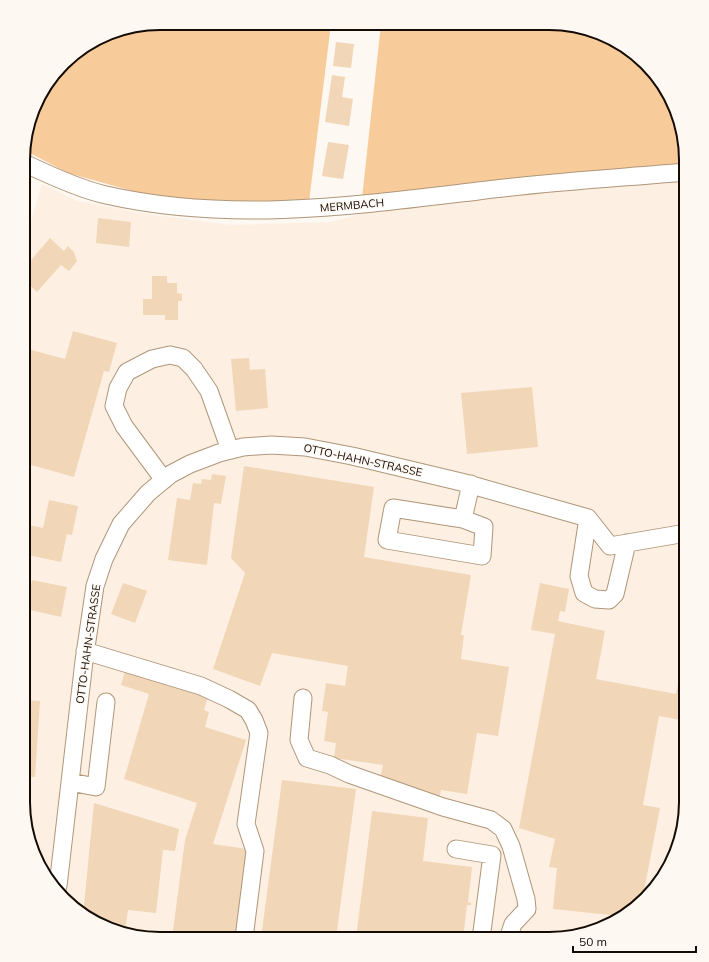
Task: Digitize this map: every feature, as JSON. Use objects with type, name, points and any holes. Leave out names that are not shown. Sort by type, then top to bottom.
[{"type":"street","name":"MERMBACH","points":[[30,166],[55,178],[104,195],[168,206],[231,211],[330,208],[480,191],[679,173]]},
{"type":"street","points":[[164,480],[124,426],[114,406],[118,388],[128,372],[152,359],[170,356],[183,358],[194,369],[209,391],[230,450]]},
{"type":"street","name":"OTTO-HAHN-STRASSE","points":[[58,883],[85,651],[96,586],[104,559],[121,524],[148,493],[172,474],[190,464],[219,453],[243,447],[272,445],[305,447],[352,456],[471,484],[588,518]]},
{"type":"street","points":[[463,519],[471,484]]},
{"type":"street","points":[[393,508],[463,519],[484,527],[482,556],[387,540],[393,508]]},
{"type":"street","points":[[588,518],[610,546],[679,534]]},
{"type":"street","points":[[588,518],[579,576],[584,593],[595,599],[609,600],[615,594],[627,543]]},
{"type":"street","points":[[85,651],[201,686],[248,710],[254,720],[259,733],[246,824],[255,851],[245,932]]},
{"type":"street","points":[[303,698],[299,740],[307,758],[330,765],[349,774],[442,808],[491,820],[503,829],[511,846],[526,899],[527,909],[513,924],[510,932]]},
{"type":"street","points":[[70,782],[96,787],[106,702]]},
{"type":"street","points":[[456,849],[492,855],[482,932]]},
{"type":"shaded area","points":[[160,30],[330,30],[309,202],[224,204],[143,194],[68,173],[30,153],[32,134],[43,102],[62,74],[74,62],[102,43],[126,34]]},
{"type":"shaded area","points":[[380,30],[549,30],[583,34],[614,47],[647,74],[666,102],[677,134],[679,170],[362,198]]},
{"type":"shaded area","points":[[679,175],[679,811],[677,828],[666,860],[647,888],[635,900],[621,910],[607,919],[591,925],[575,930],[558,932],[160,932],[126,928],[110,922],[95,915],[74,900],[62,888],[43,860],[32,828],[31,819],[30,224],[42,184],[78,201],[147,214],[233,225],[330,222],[403,203]]},
{"type":"building","points":[[336,42],[354,44],[351,68],[333,66]]},
{"type":"building","points":[[332,75],[345,77],[342,97],[353,99],[349,126],[325,122]]},
{"type":"building","points":[[328,142],[349,145],[343,179],[322,176]]},
{"type":"building","points":[[98,218],[131,222],[129,247],[96,243]]},
{"type":"building","points":[[50,238],[64,251],[68,246],[74,252],[77,261],[69,271],[61,265],[37,292],[30,286],[30,261]]},
{"type":"building","points":[[152,276],[167,276],[167,283],[177,283],[177,293],[182,294],[182,301],[178,301],[178,320],[165,320],[165,315],[143,315],[143,299],[152,299]]},
{"type":"building","points":[[73,331],[117,343],[109,372],[104,371],[74,477],[30,465],[30,350],[65,359]]},
{"type":"building","points":[[249,358],[250,370],[265,369],[268,408],[236,411],[231,359]]},
{"type":"building","points":[[532,387],[538,447],[467,454],[461,393]]},
{"type":"building","points":[[244,466],[374,487],[364,557],[471,575],[461,635],[464,635],[461,659],[509,667],[498,736],[477,733],[467,794],[441,790],[439,800],[380,779],[383,765],[334,758],[336,743],[324,741],[328,712],[322,711],[326,683],[345,686],[348,666],[272,653],[260,686],[213,669],[245,573],[231,558]]},
{"type":"building","points":[[212,474],[226,476],[221,504],[214,503],[207,565],[168,560],[177,498],[190,500],[193,483],[201,484],[202,479],[211,480]]},
{"type":"building","points":[[49,500],[78,506],[72,535],[67,534],[61,562],[30,555],[30,525],[43,528]]},
{"type":"building","points":[[32,580],[67,587],[61,617],[30,610],[30,590]]},
{"type":"building","points":[[123,583],[147,591],[135,623],[111,614]]},
{"type":"building","points":[[540,583],[569,589],[565,612],[560,611],[558,621],[605,631],[596,679],[676,694],[679,680],[679,720],[659,716],[643,805],[660,808],[644,891],[635,900],[613,915],[553,909],[557,868],[549,867],[555,839],[519,828],[555,634],[531,630]]},
{"type":"building","points":[[125,671],[208,697],[204,710],[209,712],[205,727],[246,740],[213,844],[247,849],[236,932],[173,932],[185,840],[197,803],[124,779],[149,694],[121,685]]},
{"type":"building","points":[[30,700],[40,701],[35,777],[30,777]]},
{"type":"building","points":[[282,780],[356,789],[337,932],[262,932]]},
{"type":"building","points":[[94,803],[179,829],[175,851],[163,850],[156,913],[128,910],[125,928],[95,915],[84,907]]},
{"type":"building","points":[[372,811],[428,818],[423,861],[472,867],[468,902],[471,903],[471,905],[467,905],[464,932],[357,932]]}]
